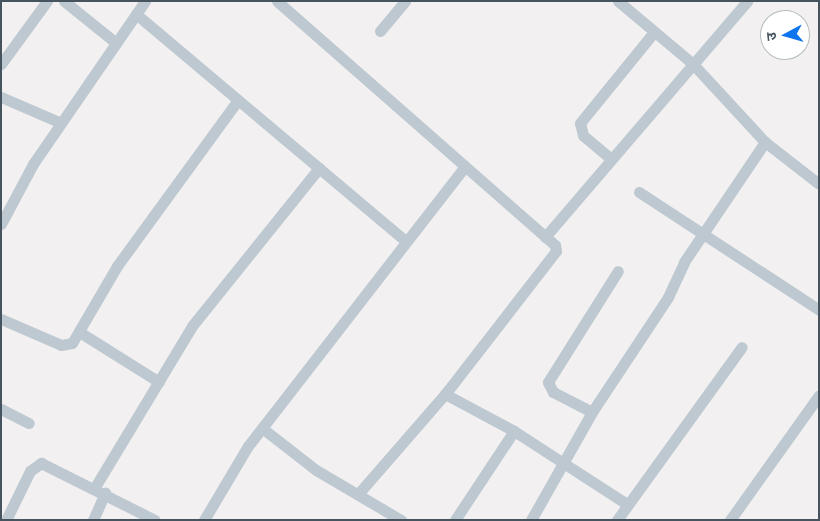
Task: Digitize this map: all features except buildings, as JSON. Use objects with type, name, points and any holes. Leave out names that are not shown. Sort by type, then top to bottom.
[{"type":"street","points":[[1,64],[47,1]]},
{"type":"street","points":[[64,1],[116,43]]},
{"type":"street","points":[[1,224],[33,164],[145,1]]},
{"type":"street","points":[[380,31],[405,1]]},
{"type":"street","points":[[618,1],[692,63],[765,142],[819,184]]},
{"type":"street","points":[[545,237],[610,158],[747,1]]},
{"type":"street","points":[[281,3],[555,245],[554,257],[445,394],[359,493]]},
{"type":"street","points":[[136,14],[406,241]]},
{"type":"street","points":[[610,158],[584,135],[580,123],[654,32]]},
{"type":"street","points":[[1,43],[12,50]]},
{"type":"street","points":[[1,96],[61,123]]},
{"type":"street","points":[[1,319],[61,345],[72,343],[81,333],[116,266],[238,100]]},
{"type":"street","points":[[531,520],[565,464],[592,412],[668,297],[703,233],[765,142]]},
{"type":"street","points":[[204,520],[262,428],[465,166]]},
{"type":"street","points":[[93,520],[100,490],[158,382],[192,326],[319,168]]},
{"type":"street","points":[[639,192],[819,310]]},
{"type":"street","points":[[592,412],[553,392],[548,382],[618,271]]},
{"type":"street","points":[[81,333],[158,382]]},
{"type":"street","points":[[617,520],[626,504],[742,347]]},
{"type":"street","points":[[445,394],[514,431],[626,504]]},
{"type":"street","points":[[730,520],[819,395]]},
{"type":"street","points":[[1,409],[29,423]]},
{"type":"street","points":[[262,428],[316,470],[359,493],[401,520]]},
{"type":"street","points":[[455,520],[514,431]]},
{"type":"street","points":[[6,520],[35,465],[48,464],[155,520]]}]
